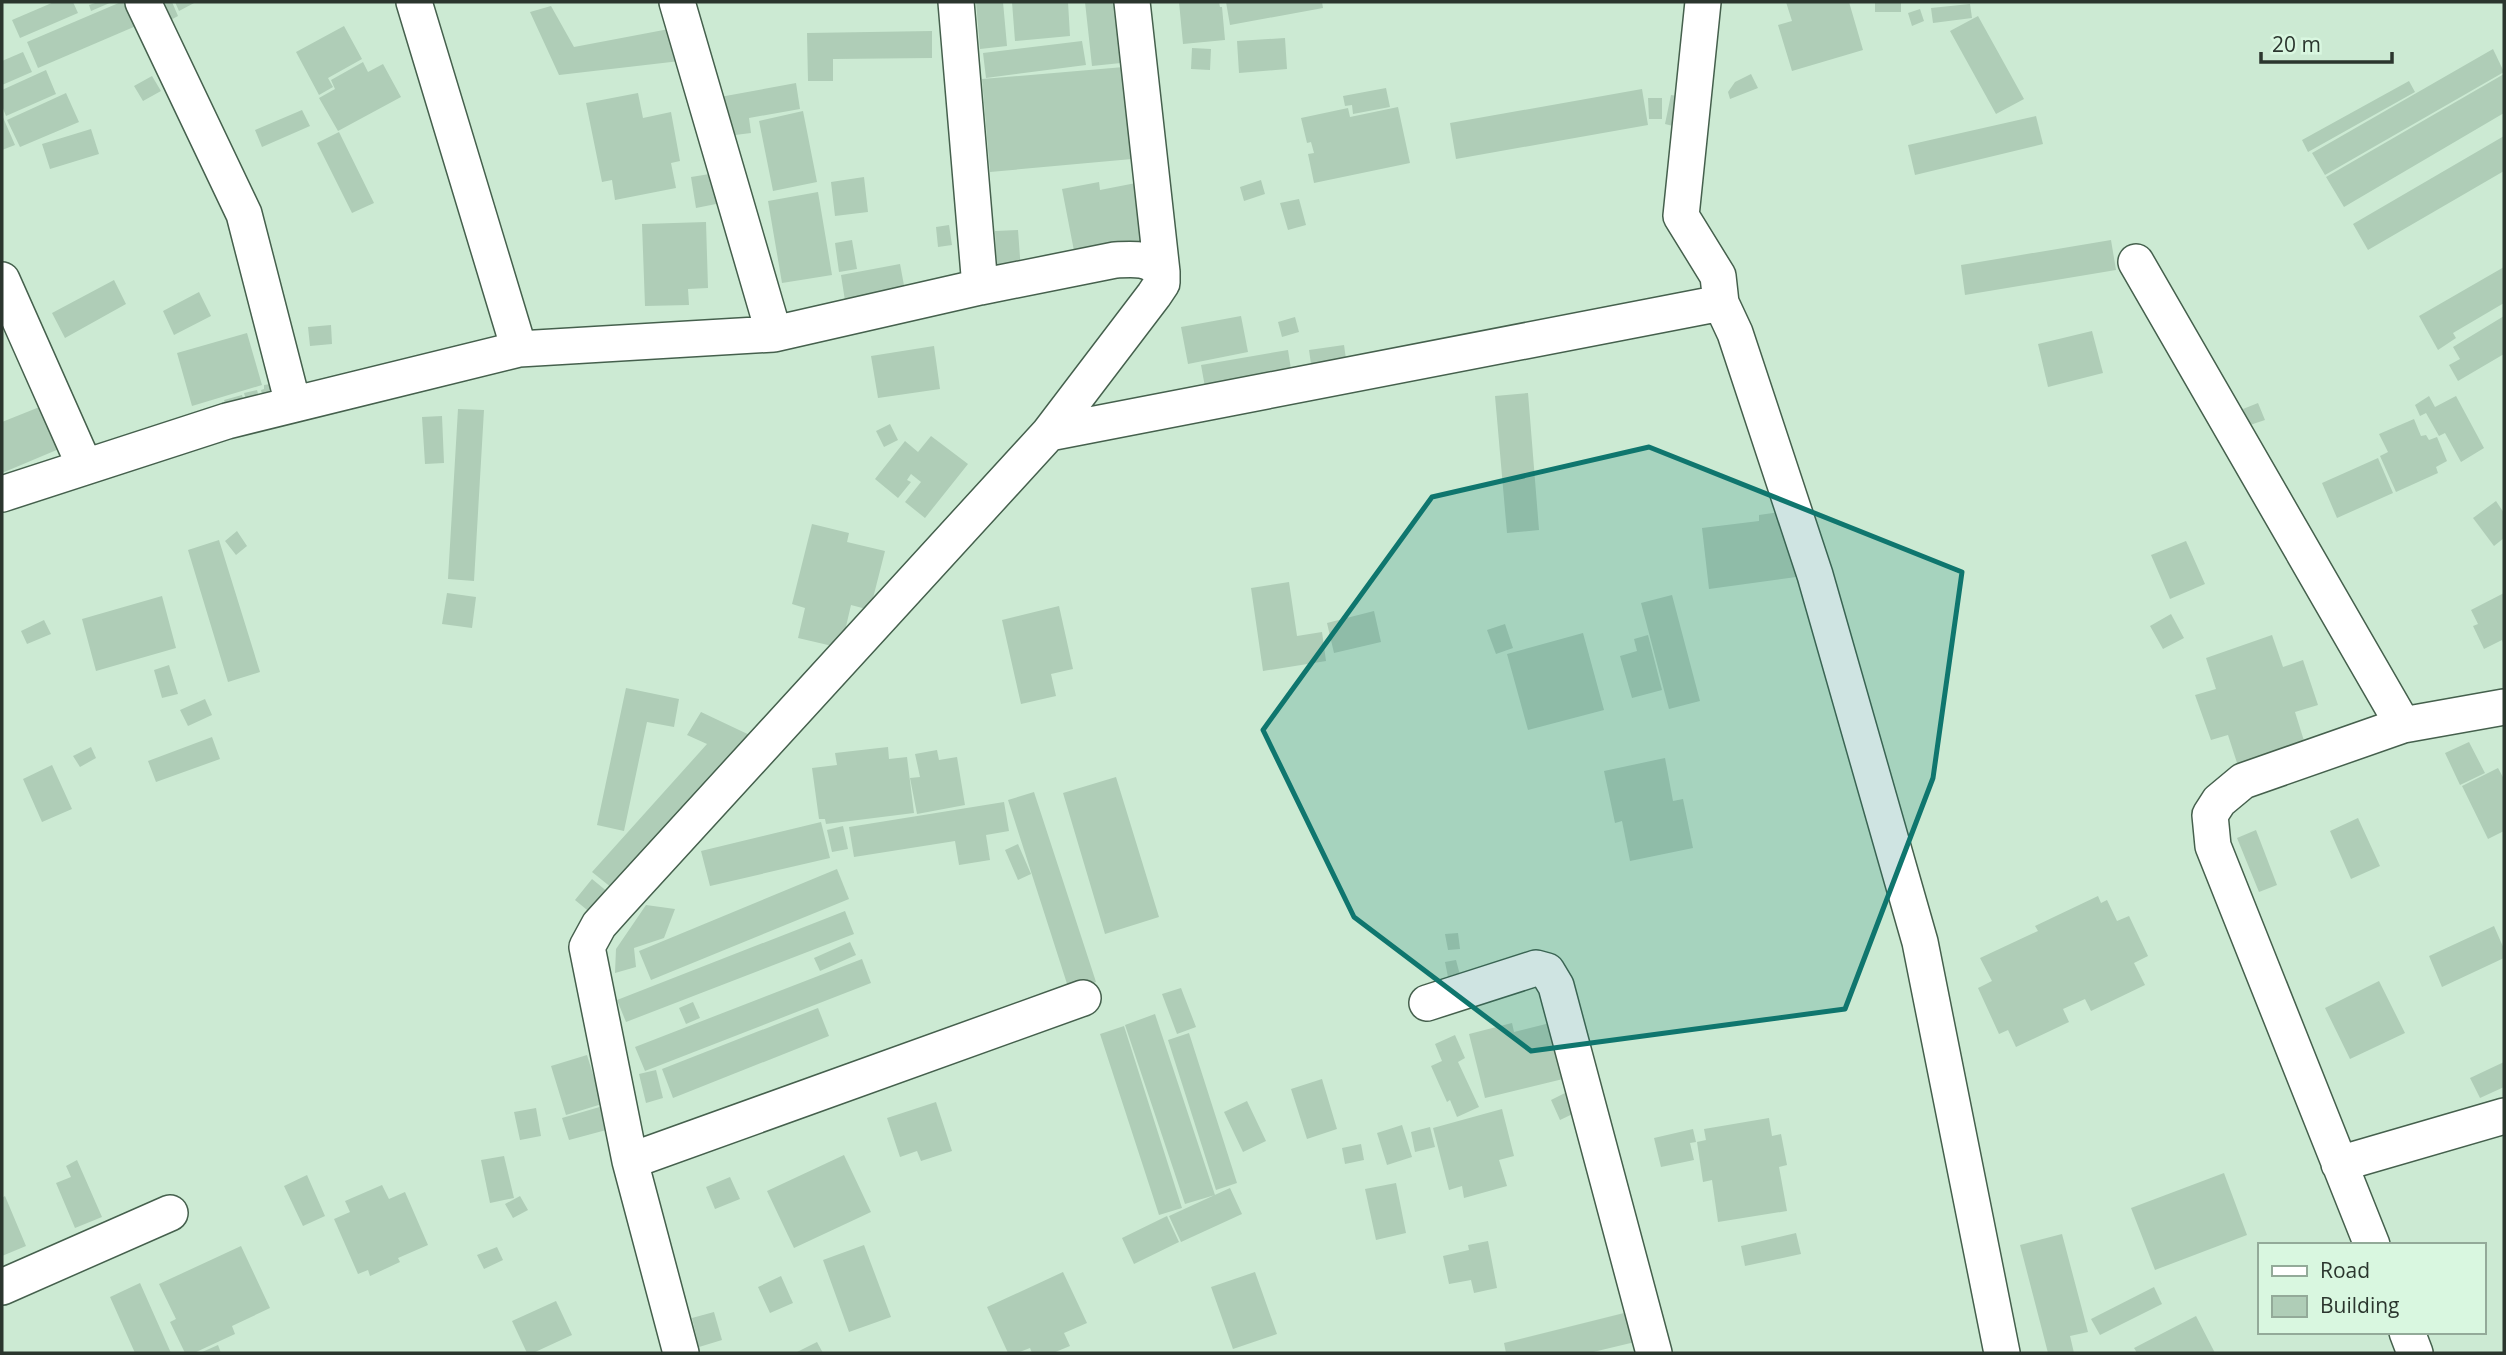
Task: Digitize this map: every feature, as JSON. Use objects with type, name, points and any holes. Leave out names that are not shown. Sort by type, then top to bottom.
[{"type":"street","points":[[143,2],[244,214],[293,404]]},
{"type":"street","points":[[414,2],[519,349]]},
{"type":"street","points":[[677,2],[774,334]]},
{"type":"street","points":[[956,2],[980,287]]},
{"type":"street","points":[[681,1353],[630,1161],[587,947],[599,925],[1049,433],[1162,283],[1132,2]]},
{"type":"street","points":[[1703,2],[1681,216],[1718,276],[1721,303],[1735,333],[1815,575],[1920,942],[2002,1353]]},
{"type":"street","points":[[2,494],[227,421],[519,349],[774,334],[980,287],[1115,260],[1138,258],[1151,262],[1162,272]]},
{"type":"street","points":[[2136,262],[2403,725]]},
{"type":"street","points":[[2,280],[85,467]]},
{"type":"street","points":[[1049,433],[1721,303]]},
{"type":"street","points":[[2371,1243],[2213,846],[2210,815],[2219,801],[2243,781],[2403,725],[2504,707]]},
{"type":"street","points":[[1427,1003],[1536,968],[1547,971],[1556,986],[1654,1353]]},
{"type":"street","points":[[630,1161],[1083,998]]},
{"type":"street","points":[[2339,1164],[2504,1116]]},
{"type":"street","points":[[2,1287],[170,1213]]},
{"type":"street","points":[[2408,1334],[2415,1353]]},
{"type":"highlighted area","points":[[1649,447],[1962,572],[1933,778],[1845,1009],[1531,1051],[1354,917],[1263,730],[1432,497]]},
{"type":"building","points":[[54,2],[73,2],[78,13],[20,38],[12,20]]},
{"type":"building","points":[[112,2],[91,11],[89,5]]},
{"type":"building","points":[[126,2],[136,26],[38,68],[27,42]]},
{"type":"building","points":[[156,2],[172,2],[178,16],[165,23]]},
{"type":"building","points":[[175,2],[196,2],[179,11]]},
{"type":"building","points":[[976,2],[1003,2],[1007,46],[980,49]]},
{"type":"building","points":[[1012,2],[1068,2],[1070,36],[1015,41]]},
{"type":"building","points":[[1085,2],[1114,2],[1121,63],[1092,66]]},
{"type":"building","points":[[1179,2],[1219,2],[1222,7],[1225,40],[1183,44]]},
{"type":"building","points":[[1226,2],[1322,2],[1323,8],[1230,25]]},
{"type":"building","points":[[1786,2],[1849,2],[1863,50],[1792,71],[1778,25],[1792,21]]},
{"type":"building","points":[[1875,2],[1901,2],[1901,12],[1875,12]]},
{"type":"building","points":[[1970,4],[1972,18],[1933,23],[1931,8]]},
{"type":"building","points":[[551,6],[574,47],[669,29],[680,61],[559,75],[530,12]]},
{"type":"building","points":[[1920,9],[1924,21],[1912,26],[1908,13]]},
{"type":"building","points":[[1978,16],[2024,99],[1996,114],[1950,31]]},
{"type":"building","points":[[344,26],[362,59],[328,78],[333,87],[319,95],[296,52]]},
{"type":"building","points":[[932,31],[932,58],[833,59],[833,81],[808,81],[807,33]]},
{"type":"building","points":[[1285,38],[1287,69],[1239,73],[1237,41]]},
{"type":"building","points":[[1082,41],[1086,65],[986,78],[983,53]]},
{"type":"building","points":[[1192,48],[1211,49],[1210,70],[1191,69]]},
{"type":"building","points":[[2493,49],[2504,72],[2325,175],[2312,153]]},
{"type":"building","points":[[23,52],[32,72],[2,85],[2,61]]},
{"type":"building","points":[[363,62],[368,72],[383,64],[401,97],[338,131],[319,98],[335,89],[331,80]]},
{"type":"building","points":[[1124,67],[1132,159],[990,172],[982,79]]},
{"type":"building","points":[[46,70],[56,94],[6,116],[2,106],[2,90]]},
{"type":"building","points":[[1751,74],[1758,88],[1730,99],[1728,92],[1735,82]]},
{"type":"building","points":[[2504,74],[2504,113],[2344,207],[2326,177]]},
{"type":"building","points":[[152,76],[161,91],[143,101],[134,86]]},
{"type":"building","points":[[2409,81],[2415,92],[2308,152],[2302,140]]},
{"type":"building","points":[[796,83],[800,109],[749,118],[751,133],[727,136],[720,97]]},
{"type":"building","points":[[1386,88],[1390,107],[1353,114],[1352,105],[1345,106],[1343,96]]},
{"type":"building","points":[[1642,89],[1648,125],[1456,159],[1450,123]]},
{"type":"building","points":[[66,93],[79,122],[20,147],[7,120]]},
{"type":"building","points":[[638,93],[643,118],[671,112],[680,161],[671,163],[676,188],[615,200],[612,180],[602,182],[586,103]]},
{"type":"building","points":[[1671,95],[1684,97],[1677,127],[1665,124]]},
{"type":"building","points":[[1648,98],[1662,98],[1662,119],[1649,119]]},
{"type":"building","points":[[1398,107],[1410,163],[1314,183],[1308,154],[1314,153],[1311,142],[1307,143],[1301,118],[1348,108],[1350,117]]},
{"type":"building","points":[[302,110],[310,126],[262,147],[255,130]]},
{"type":"building","points":[[803,111],[817,182],[773,191],[759,121]]},
{"type":"building","points":[[2,115],[15,145],[2,150]]},
{"type":"building","points":[[2036,116],[2043,144],[1915,175],[1908,145]]},
{"type":"building","points":[[91,129],[99,154],[50,169],[42,144]]},
{"type":"building","points":[[339,132],[374,203],[352,213],[317,143]]},
{"type":"building","points":[[2504,136],[2504,171],[2368,250],[2353,224]]},
{"type":"building","points":[[716,173],[721,203],[696,208],[691,177]]},
{"type":"building","points":[[864,177],[868,212],[835,216],[831,182]]},
{"type":"building","points":[[1261,180],[1265,194],[1244,201],[1240,187]]},
{"type":"building","points":[[1099,182],[1100,190],[1141,182],[1152,241],[1075,256],[1062,189]]},
{"type":"building","points":[[818,192],[832,275],[782,283],[768,201]]},
{"type":"building","points":[[1299,199],[1306,225],[1288,230],[1280,203]]},
{"type":"building","points":[[706,222],[708,288],[688,289],[689,305],[645,306],[642,224]]},
{"type":"building","points":[[949,225],[952,245],[938,247],[936,227]]},
{"type":"building","points":[[1018,230],[1021,271],[997,272],[995,231]]},
{"type":"building","points":[[852,240],[857,269],[839,272],[835,243]]},
{"type":"building","points":[[2111,240],[2116,270],[1965,295],[1961,265]]},
{"type":"building","points":[[900,264],[906,296],[846,307],[841,275]]},
{"type":"building","points":[[2504,267],[2504,303],[2453,333],[2456,338],[2438,350],[2419,316]]},
{"type":"building","points":[[114,280],[126,304],[65,338],[52,313]]},
{"type":"building","points":[[199,292],[211,316],[174,335],[163,311]]},
{"type":"building","points":[[1241,316],[1248,352],[1188,364],[1181,327]]},
{"type":"building","points":[[2504,316],[2504,354],[2458,381],[2449,365],[2460,359],[2453,347]]},
{"type":"building","points":[[1295,317],[1299,332],[1282,337],[1278,322]]},
{"type":"building","points":[[331,325],[332,344],[310,346],[308,327]]},
{"type":"building","points":[[2092,331],[2103,373],[2048,387],[2038,344]]},
{"type":"building","points":[[247,333],[262,385],[192,406],[177,353]]},
{"type":"building","points":[[1344,345],[1348,373],[1313,378],[1309,350]]},
{"type":"building","points":[[934,346],[940,389],[878,398],[871,356]]},
{"type":"building","points":[[1288,350],[1293,382],[1207,398],[1201,365]]},
{"type":"building","points":[[271,384],[275,403],[264,405],[261,390],[264,385]]},
{"type":"building","points":[[257,390],[262,408],[249,412],[244,393]]},
{"type":"building","points":[[1528,393],[1539,530],[1507,533],[1495,396]]},
{"type":"building","points":[[242,395],[246,411],[229,416],[224,400]]},
{"type":"building","points":[[2429,396],[2435,407],[2456,396],[2484,448],[2461,462],[2445,433],[2439,436],[2426,413],[2420,416],[2415,405]]},
{"type":"building","points":[[2258,403],[2265,420],[2250,425],[2243,409]]},
{"type":"building","points":[[42,406],[59,449],[2,473],[2,422]]},
{"type":"building","points":[[458,409],[484,410],[474,581],[448,579]]},
{"type":"building","points":[[442,416],[444,463],[425,464],[422,417]]},
{"type":"building","points":[[2414,419],[2421,436],[2426,435],[2429,440],[2437,437],[2447,461],[2436,467],[2438,473],[2396,492],[2380,456],[2388,452],[2379,434]]},
{"type":"building","points":[[890,424],[898,440],[884,447],[876,431]]},
{"type":"building","points":[[931,436],[968,464],[925,518],[905,502],[921,482],[911,474],[907,480],[911,482],[898,498],[875,479],[905,441],[918,452]]},
{"type":"building","points":[[2378,458],[2393,493],[2337,518],[2322,483]]},
{"type":"building","points":[[2496,501],[2504,513],[2504,538],[2494,546],[2473,518]]},
{"type":"building","points":[[1788,511],[1796,577],[1709,589],[1702,528],[1759,521],[1759,515]]},
{"type":"building","points":[[812,524],[849,533],[847,542],[885,551],[870,610],[851,605],[841,648],[798,638],[805,608],[792,604]]},
{"type":"building","points":[[237,531],[247,546],[236,555],[225,541]]},
{"type":"building","points":[[219,540],[260,672],[228,682],[188,550]]},
{"type":"building","points":[[2186,541],[2205,584],[2170,599],[2151,555]]},
{"type":"building","points":[[1289,582],[1297,636],[1322,632],[1326,661],[1263,671],[1251,588]]},
{"type":"building","points":[[447,593],[476,597],[472,628],[442,624]]},
{"type":"building","points":[[2504,593],[2504,645],[2502,640],[2484,649],[2473,626],[2478,624],[2471,610]]},
{"type":"building","points":[[1672,595],[1700,701],[1669,709],[1641,603]]},
{"type":"building","points":[[162,596],[176,648],[96,671],[82,619]]},
{"type":"building","points":[[1059,606],[1073,669],[1051,674],[1056,696],[1021,704],[1002,620]]},
{"type":"building","points":[[1374,611],[1381,642],[1334,653],[1327,623]]},
{"type":"building","points":[[2171,614],[2184,638],[2163,649],[2150,626]]},
{"type":"building","points":[[44,620],[51,634],[27,644],[21,631]]},
{"type":"building","points":[[1505,624],[1513,648],[1496,654],[1487,630]]},
{"type":"building","points":[[1583,633],[1604,710],[1528,730],[1507,654]]},
{"type":"building","points":[[1648,635],[1662,690],[1632,698],[1620,656],[1637,651],[1634,639]]},
{"type":"building","points":[[2272,635],[2283,667],[2303,660],[2318,705],[2295,712],[2305,744],[2238,766],[2228,735],[2211,740],[2195,695],[2216,689],[2206,658]]},
{"type":"building","points":[[169,665],[178,694],[162,698],[154,670]]},
{"type":"building","points":[[626,688],[679,699],[674,727],[647,722],[624,831],[597,825]]},
{"type":"building","points":[[205,699],[212,715],[188,726],[180,710]]},
{"type":"building","points":[[701,712],[756,738],[612,888],[592,872],[707,744],[687,735]]},
{"type":"building","points":[[212,737],[220,759],[156,782],[148,761]]},
{"type":"building","points":[[2469,742],[2485,773],[2460,785],[2445,753]]},
{"type":"building","points":[[91,747],[96,758],[80,767],[73,756]]},
{"type":"building","points":[[888,747],[889,759],[907,757],[914,813],[826,824],[825,819],[819,819],[812,768],[837,765],[835,753]]},
{"type":"building","points":[[937,750],[939,760],[957,757],[965,805],[917,814],[910,778],[920,777],[915,754]]},
{"type":"building","points":[[1665,758],[1673,801],[1683,799],[1693,848],[1630,861],[1622,821],[1615,823],[1604,771]]},
{"type":"building","points":[[52,765],[72,809],[42,822],[23,779]]},
{"type":"building","points":[[2498,768],[2504,779],[2504,831],[2488,839],[2462,786]]},
{"type":"building","points":[[1116,777],[1159,917],[1105,934],[1063,793]]},
{"type":"building","points":[[1034,792],[1096,982],[1069,990],[1008,800]]},
{"type":"building","points":[[1004,802],[1009,831],[986,835],[990,860],[959,865],[955,841],[854,857],[849,827]]},
{"type":"building","points":[[2358,818],[2380,866],[2351,879],[2330,831]]},
{"type":"building","points":[[821,822],[830,858],[710,886],[701,851]]},
{"type":"building","points":[[843,826],[848,849],[832,852],[827,830]]},
{"type":"building","points":[[2256,830],[2277,885],[2259,892],[2237,838]]},
{"type":"building","points":[[1018,844],[1031,874],[1018,880],[1005,850]]},
{"type":"building","points":[[837,869],[849,899],[651,980],[639,951]]},
{"type":"building","points":[[592,879],[609,893],[592,914],[575,900]]},
{"type":"building","points":[[2098,896],[2101,903],[2107,900],[2117,921],[2129,916],[2148,956],[2134,963],[2145,985],[2091,1011],[2085,999],[2063,1009],[2069,1022],[2016,1047],[2008,1030],[1999,1034],[1978,988],[1992,981],[1980,958],[2038,931],[2035,926]]},
{"type":"building","points":[[646,905],[675,909],[664,938],[634,948],[636,967],[615,973],[616,949]]},
{"type":"building","points":[[845,911],[854,934],[626,1022],[617,1000]]},
{"type":"building","points":[[2494,926],[2504,949],[2504,958],[2442,987],[2429,956]]},
{"type":"building","points":[[1458,933],[1460,949],[1448,950],[1445,934]]},
{"type":"building","points":[[850,942],[856,955],[820,971],[814,958]]},
{"type":"building","points":[[862,959],[871,983],[645,1071],[635,1047]]},
{"type":"building","points":[[1456,960],[1461,979],[1449,982],[1445,962]]},
{"type":"building","points":[[2379,981],[2405,1033],[2350,1059],[2325,1008]]},
{"type":"building","points":[[1181,988],[1196,1027],[1177,1034],[1162,994]]},
{"type":"building","points":[[693,1002],[700,1018],[686,1024],[679,1008]]},
{"type":"building","points":[[818,1008],[829,1036],[673,1098],[662,1069]]},
{"type":"building","points":[[1155,1014],[1215,1195],[1185,1204],[1125,1025]]},
{"type":"building","points":[[1512,1023],[1514,1032],[1550,1023],[1563,1079],[1485,1098],[1469,1034]]},
{"type":"building","points":[[1124,1026],[1182,1208],[1159,1215],[1100,1034]]},
{"type":"building","points":[[1189,1033],[1237,1183],[1216,1190],[1168,1040]]},
{"type":"building","points":[[1455,1035],[1465,1058],[1458,1062],[1479,1107],[1457,1117],[1431,1066],[1442,1061],[1435,1044]]},
{"type":"building","points":[[587,1055],[602,1104],[566,1115],[551,1066]]},
{"type":"building","points":[[2504,1062],[2504,1087],[2480,1098],[2470,1078]]},
{"type":"building","points":[[656,1070],[663,1098],[646,1103],[639,1074]]},
{"type":"building","points":[[1322,1079],[1337,1129],[1307,1139],[1291,1089]]},
{"type":"building","points":[[1569,1091],[1579,1111],[1560,1120],[1551,1100]]},
{"type":"building","points":[[1247,1101],[1266,1141],[1243,1152],[1224,1112]]},
{"type":"building","points":[[936,1102],[952,1151],[921,1161],[917,1151],[900,1157],[887,1118]]},
{"type":"building","points":[[603,1106],[610,1129],[569,1140],[562,1118]]},
{"type":"building","points":[[536,1108],[541,1136],[520,1140],[514,1112]]},
{"type":"building","points":[[1502,1109],[1514,1156],[1499,1160],[1507,1186],[1464,1198],[1462,1186],[1449,1190],[1433,1128]]},
{"type":"building","points":[[1769,1118],[1772,1136],[1781,1134],[1787,1165],[1779,1167],[1787,1211],[1718,1222],[1712,1180],[1703,1182],[1697,1142],[1706,1140],[1704,1129]]},
{"type":"building","points":[[1402,1125],[1412,1157],[1387,1165],[1377,1133]]},
{"type":"building","points":[[1430,1127],[1435,1147],[1415,1152],[1411,1132]]},
{"type":"building","points":[[1693,1129],[1696,1142],[1690,1143],[1694,1160],[1661,1167],[1654,1138]]},
{"type":"building","points":[[1361,1144],[1364,1160],[1345,1164],[1342,1148]]},
{"type":"building","points":[[844,1155],[871,1212],[794,1248],[767,1191]]},
{"type":"building","points":[[504,1156],[514,1198],[490,1203],[481,1160]]},
{"type":"building","points":[[77,1160],[102,1217],[75,1228],[56,1183],[71,1177],[66,1166]]},
{"type":"building","points":[[2224,1173],[2247,1235],[2155,1270],[2131,1208]]},
{"type":"building","points":[[307,1175],[325,1216],[303,1226],[284,1186]]},
{"type":"building","points":[[730,1177],[740,1199],[715,1209],[706,1187]]},
{"type":"building","points":[[1396,1183],[1406,1233],[1376,1240],[1365,1189]]},
{"type":"building","points":[[382,1185],[389,1199],[405,1192],[428,1245],[398,1258],[400,1262],[370,1276],[368,1270],[358,1274],[334,1219],[350,1212],[345,1201]]},
{"type":"building","points":[[1230,1188],[1242,1214],[1181,1242],[1169,1216]]},
{"type":"building","points":[[5,1196],[26,1246],[2,1256],[2,1198]]},
{"type":"building","points":[[520,1196],[528,1210],[513,1218],[505,1204]]},
{"type":"building","points":[[1167,1216],[1179,1242],[1134,1264],[1122,1238]]},
{"type":"building","points":[[1796,1233],[1801,1254],[1745,1266],[1741,1246]]},
{"type":"building","points":[[2062,1234],[2088,1332],[2070,1336],[2074,1353],[2048,1353],[2020,1245]]},
{"type":"building","points":[[1488,1241],[1497,1288],[1474,1293],[1471,1280],[1449,1284],[1443,1256],[1469,1250],[1468,1245]]},
{"type":"building","points":[[864,1245],[891,1317],[849,1332],[823,1260]]},
{"type":"building","points":[[241,1246],[270,1308],[232,1326],[235,1334],[194,1353],[185,1353],[170,1322],[176,1319],[159,1284]]},
{"type":"building","points":[[497,1247],[503,1260],[484,1269],[477,1255]]},
{"type":"building","points":[[1063,1272],[1087,1323],[1064,1333],[1070,1346],[1053,1353],[1032,1353],[1030,1348],[1008,1353],[987,1307]]},
{"type":"building","points":[[1255,1272],[1277,1334],[1233,1349],[1211,1287]]},
{"type":"building","points":[[781,1276],[793,1303],[770,1313],[758,1287]]},
{"type":"building","points":[[140,1283],[171,1353],[135,1353],[110,1297]]},
{"type":"building","points":[[2154,1287],[2162,1304],[2100,1335],[2091,1319]]},
{"type":"building","points":[[556,1301],[572,1335],[533,1353],[527,1353],[512,1321]]},
{"type":"building","points":[[714,1312],[722,1340],[699,1347],[692,1318]]},
{"type":"building","points":[[1628,1312],[1635,1342],[1589,1353],[1506,1353],[1504,1343]]},
{"type":"building","points":[[2196,1316],[2215,1353],[2137,1353],[2134,1348]]},
{"type":"building","points":[[817,1342],[823,1353],[795,1353]]},
{"type":"building","points":[[218,1345],[221,1353],[200,1353]]}]
